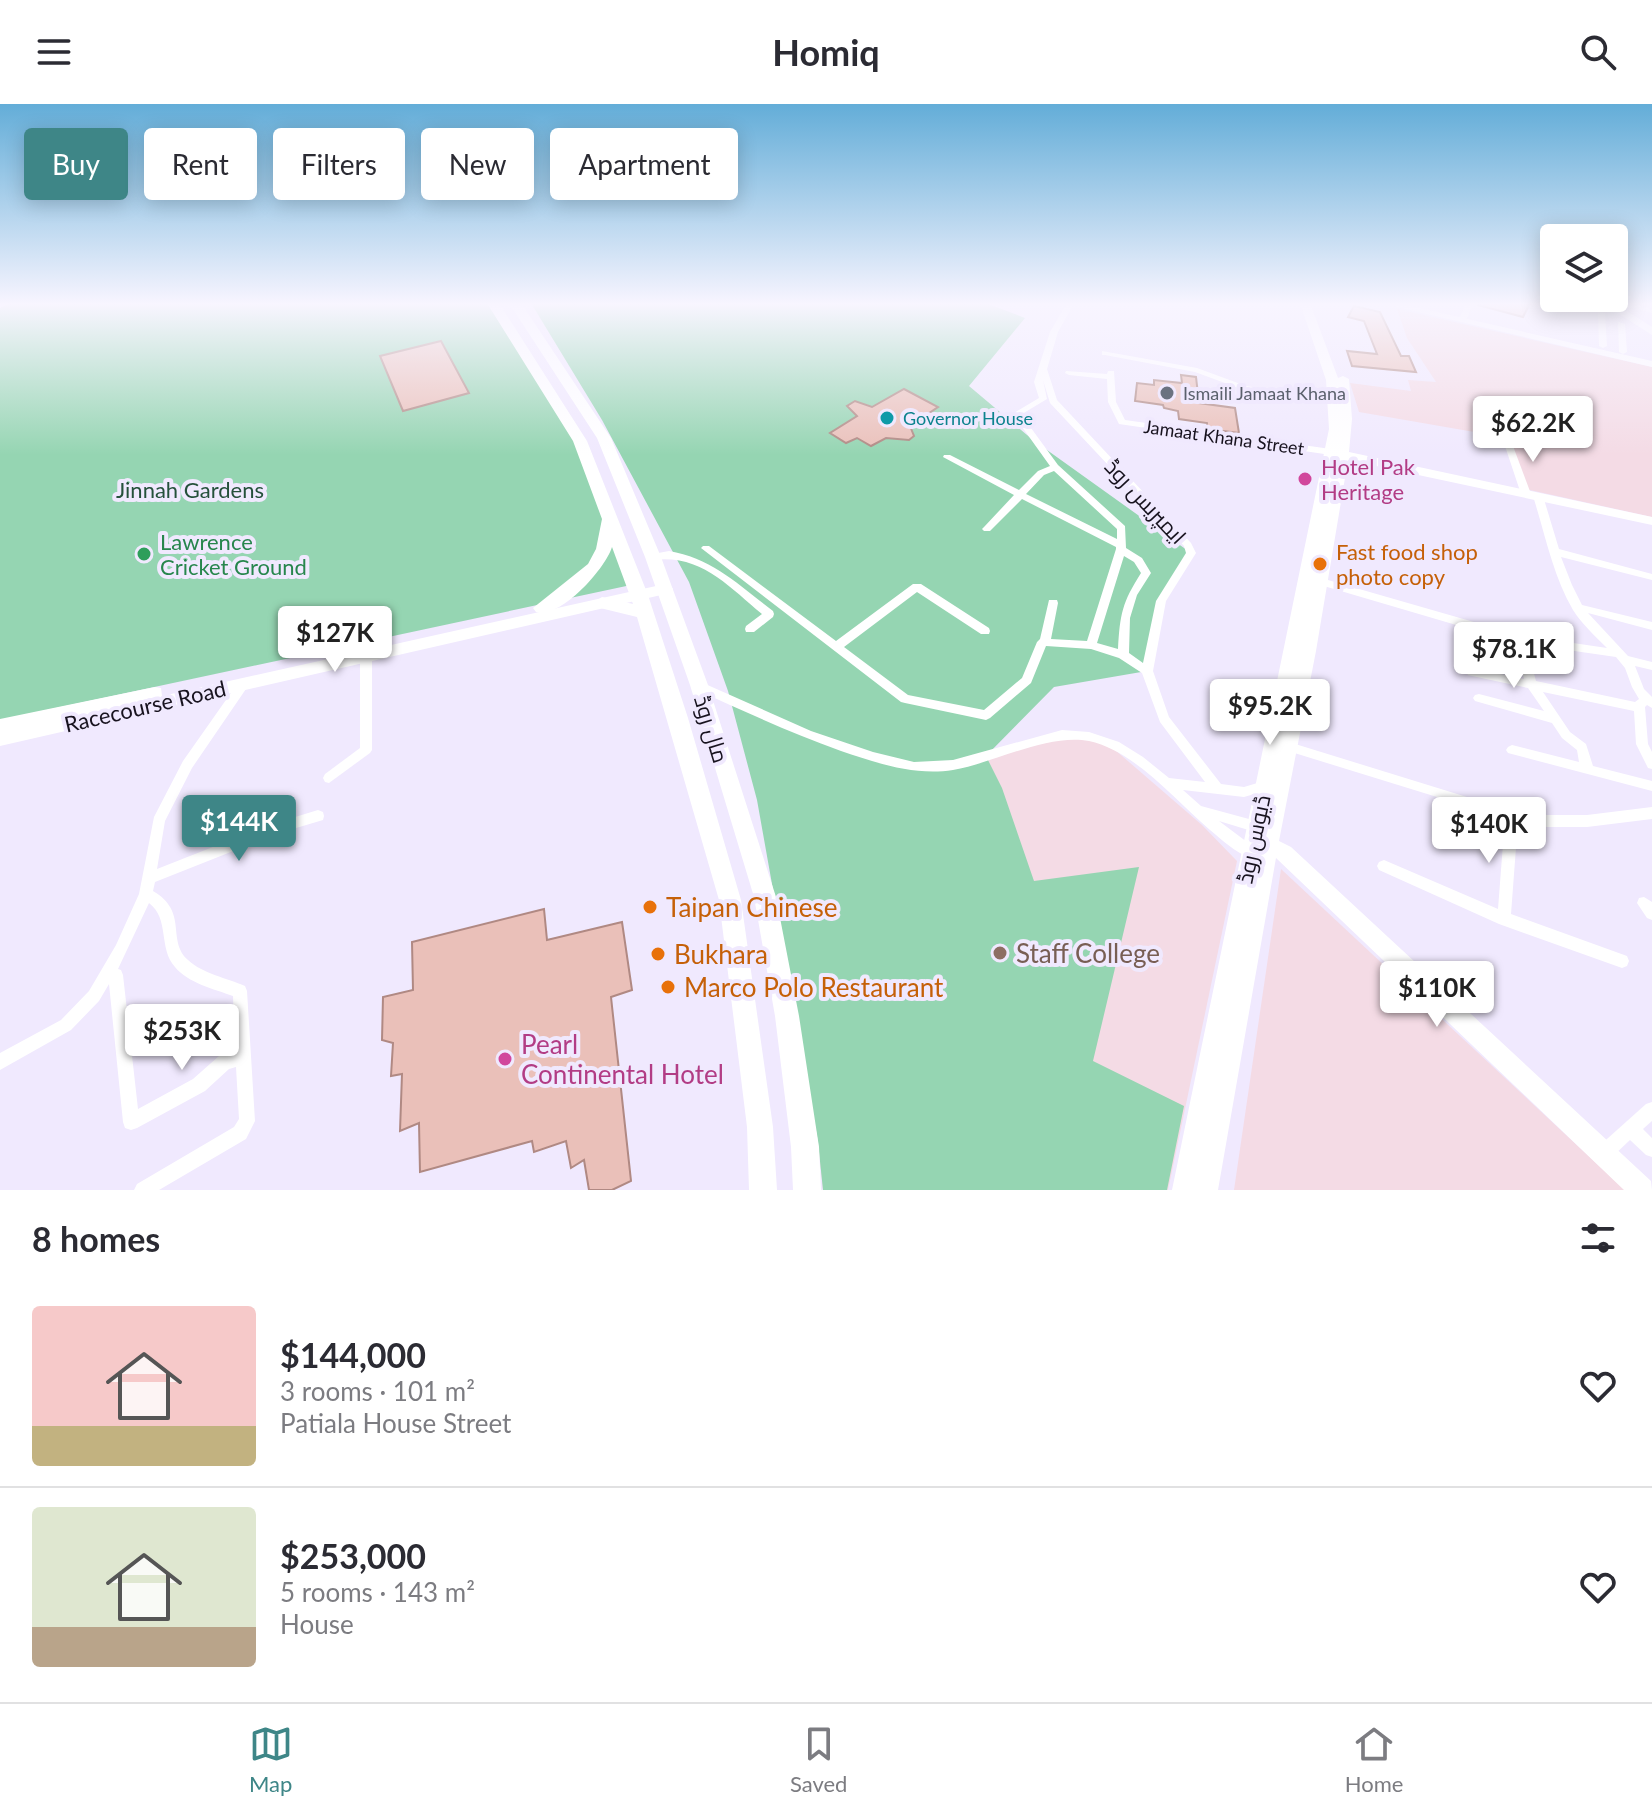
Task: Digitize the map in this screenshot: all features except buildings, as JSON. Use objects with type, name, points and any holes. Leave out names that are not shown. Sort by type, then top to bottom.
[{"type":"main road","name":"مال روڈ","points":[[525,354],[578,437],[640,598],[730,900],[760,1127],[763,1190]]},
{"type":"main road","name":"مال روڈ","points":[[548,354],[604,438],[653,557],[699,685],[765,897],[787,1016],[805,1147],[807,1190]]},
{"type":"main road","name":"ڈیوس روڈ","points":[[1184,1190],[1257,840],[1292,748],[1321,582],[1337,454],[1336,403],[1326,354]]},
{"type":"main road","name":"ڈیوس روڈ","points":[[1206,1190],[1264,786],[1348,405],[1335,354]]},
{"type":"main road","points":[[1614,354],[1652,362]]},
{"type":"main road","points":[[1616,354],[1652,362]]},
{"type":"main road","points":[[1337,454],[1652,521]]},
{"type":"main road","points":[[542,608],[583,578],[598,561],[604,548],[607,518]]},
{"type":"main road","name":"Racecourse Road","points":[[0,726],[542,608],[640,598],[663,585]]},
{"type":"main road","points":[[602,603],[640,598]]},
{"type":"main road","name":"Racecourse Road","points":[[0,739],[602,603]]},
{"type":"main road","points":[[1257,840],[1284,853],[1642,1190]]},
{"type":"street","points":[[1048,354],[1038,382],[1043,399],[1018,413],[1055,467],[1122,528],[1120,547],[1091,645]]},
{"type":"street","points":[[1109,354],[1197,370],[1244,388],[1336,403]]},
{"type":"street","name":"ایمپریس روڈ","points":[[1043,369],[1053,401],[1188,545],[1191,553],[1161,601],[1147,671]]},
{"type":"street","name":"Jamaat Khana Street","points":[[1069,373],[1111,375],[1112,402],[1122,422],[1337,454]]},
{"type":"street","points":[[1509,446],[1577,607],[1629,665],[1646,704],[1642,744],[1652,764]]},
{"type":"street","points":[[947,457],[1120,547],[1138,560],[1146,573],[1128,607],[1123,655]]},
{"type":"street","points":[[987,529],[1041,473],[1055,467]]},
{"type":"street","points":[[706,548],[838,645],[905,699],[986,715],[1027,680],[1045,640],[1053,603]]},
{"type":"street","points":[[1556,552],[1652,577]]},
{"type":"street","points":[[653,557],[663,554],[689,557],[769,614],[750,629]]},
{"type":"street","points":[[1321,582],[1519,639],[1619,656],[1652,666]]},
{"type":"street","points":[[838,645],[917,587],[985,631]]},
{"type":"street","points":[[1577,607],[1652,626]]},
{"type":"street","points":[[1519,639],[1531,684],[1566,735],[1582,747],[1587,768]]},
{"type":"street","points":[[1045,640],[1091,645],[1123,655],[1147,671],[1164,719],[1218,790]]},
{"type":"street","points":[[329,778],[366,750],[366,657]]},
{"type":"street","points":[[1472,672],[1646,704]]},
{"type":"street","points":[[0,1062],[66,1025],[94,996],[146,894],[157,826],[187,765],[244,683]]},
{"type":"street","points":[[699,685],[807,734],[873,757],[914,767],[953,765],[1077,733],[1107,743],[1168,783],[1196,809],[1257,840]]},
{"type":"street","points":[[1479,698],[1556,719]]},
{"type":"street","points":[[1292,748],[1512,814],[1547,821],[1587,821],[1652,813]]},
{"type":"street","points":[[1512,750],[1652,786]]},
{"type":"street","points":[[1168,783],[1244,792],[1264,786]]},
{"type":"street","points":[[1196,809],[1257,840]]},
{"type":"street","points":[[1504,919],[1512,814]]},
{"type":"street","points":[[149,878],[274,829],[318,816]]},
{"type":"street","points":[[1384,866],[1504,919],[1622,961]]},
{"type":"street","points":[[143,1190],[246,1128],[240,991],[181,964],[171,945],[171,919],[159,900],[146,894]]},
{"type":"street","points":[[107,974],[116,973],[131,1122],[199,1085],[225,1062],[243,1057]]},
{"type":"street","points":[[1603,1153],[1652,1110]]},
{"type":"street","points":[[1630,1129],[1652,1149]]},
{"type":"shaded area","points":[[1417,354],[1593,354],[1652,367],[1652,517],[1525,489],[1509,438],[1359,412],[1350,383],[1411,391],[1408,380],[1436,382]]},
{"type":"shaded area","name":"Staff College","points":[[1062,735],[1107,743],[1202,825],[1237,861],[1168,1190],[823,1190],[818,1142],[914,767]]},
{"type":"shaded area","points":[[1281,869],[1625,1190],[1234,1190]]},
{"type":"green space","name":"Jinnah Gardens","points":[[0,354],[520,354],[575,439],[631,585],[0,720]]},
{"type":"green space","points":[[562,354],[996,354],[969,386],[1033,440],[1191,553],[1161,601],[1147,671],[1054,687],[986,756],[1002,788],[1034,881],[1139,867],[1093,1061],[1184,1106],[1167,1190],[823,1190],[818,1142],[757,800],[728,691],[689,582],[602,420]]},
{"type":"place","name":"Ismaili Jamaat Khana","points":[[1167,393]]},
{"type":"place","name":"Governor House","points":[[887,418]]},
{"type":"place","name":"Hotel Pak Heritage","points":[[1305,479]]},
{"type":"place","name":"Lawrence Cricket Ground","points":[[144,554]]},
{"type":"place","name":"Fast food shop photo copy","points":[[1320,564]]},
{"type":"place","name":"Taipan Chinese","points":[[650,907]]},
{"type":"place","name":"Staff College","points":[[1000,953]]},
{"type":"place","name":"Bukhara","points":[[658,954]]},
{"type":"place","name":"Marco Polo Restaurant","points":[[668,987]]},
{"type":"place","name":"Pearl Continental Hotel","points":[[505,1059]]}]
